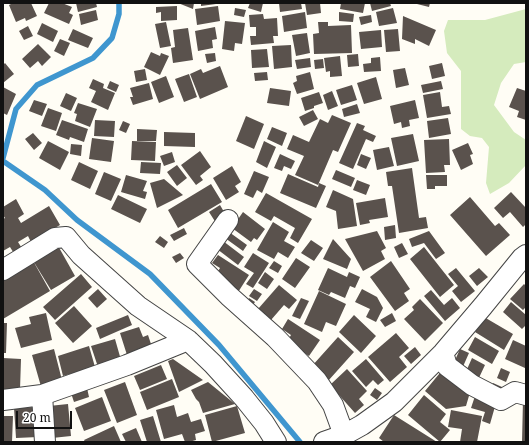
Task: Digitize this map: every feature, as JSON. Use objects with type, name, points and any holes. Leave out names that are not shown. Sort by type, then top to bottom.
[{"type":"street","points":[[228,220],[197,264],[229,296],[275,337],[317,381],[332,405],[333,439],[362,425],[394,402],[443,353],[526,255]]},
{"type":"street","points":[[3,270],[55,238],[66,237],[81,255],[138,306],[188,340],[214,364],[264,423],[276,442]]},
{"type":"street","points":[[3,400],[42,395],[127,365],[188,340]]},
{"type":"street","points":[[443,353],[447,366],[472,385],[501,400],[515,392],[526,395]]},
{"type":"street","points":[[42,395],[46,442]]},
{"type":"green space","points":[[526,9],[526,62],[514,64],[501,83],[494,105],[514,132],[526,140],[526,165],[509,183],[490,194],[486,183],[489,147],[482,138],[470,136],[461,129],[461,71],[447,53],[444,31],[448,20],[485,20]]},
{"type":"building","points":[[13,3],[31,3],[37,16],[26,21],[25,18],[16,22],[9,5]]},
{"type":"building","points":[[49,3],[62,3],[72,7],[69,13],[73,15],[69,24],[44,13]]},
{"type":"building","points":[[76,3],[96,3],[97,7],[78,12]]},
{"type":"building","points":[[178,3],[194,3],[193,9]]},
{"type":"building","points":[[201,3],[216,3],[216,4],[201,6]]},
{"type":"building","points":[[250,3],[263,3],[261,12],[248,8]]},
{"type":"building","points":[[279,3],[301,3],[302,9],[280,12]]},
{"type":"building","points":[[305,3],[320,3],[321,13],[307,15]]},
{"type":"building","points":[[341,3],[365,3],[363,13],[340,9]]},
{"type":"building","points":[[370,3],[390,3],[391,6],[372,11]]},
{"type":"building","points":[[413,3],[430,3],[429,7]]},
{"type":"building","points":[[177,6],[177,20],[161,21],[161,12],[156,13],[156,7]]},
{"type":"building","points":[[218,6],[220,21],[197,25],[195,9]]},
{"type":"building","points":[[235,8],[246,10],[244,17],[234,15]]},
{"type":"building","points":[[393,8],[397,23],[379,26],[376,12]]},
{"type":"building","points":[[96,10],[98,20],[81,25],[79,14]]},
{"type":"building","points":[[305,12],[307,28],[284,32],[282,16]]},
{"type":"building","points":[[339,12],[354,14],[353,22],[339,21]]},
{"type":"building","points":[[263,14],[264,19],[277,18],[278,36],[273,36],[274,43],[251,45],[250,36],[256,36],[256,27],[250,27],[249,15]]},
{"type":"building","points":[[371,15],[372,22],[361,25],[359,17]]},
{"type":"building","points":[[403,16],[436,30],[429,46],[415,39],[415,44],[402,39]]},
{"type":"building","points":[[225,21],[245,23],[242,44],[235,43],[234,51],[222,49]]},
{"type":"building","points":[[166,22],[171,46],[160,48],[155,24]]},
{"type":"building","points":[[318,22],[328,22],[328,26],[351,25],[352,53],[314,54],[313,34],[319,33]]},
{"type":"building","points":[[42,23],[58,31],[53,42],[37,34]]},
{"type":"building","points":[[28,26],[33,36],[24,40],[19,31]]},
{"type":"building","points":[[215,27],[217,39],[212,40],[213,48],[198,51],[195,31]]},
{"type":"building","points":[[188,28],[193,60],[173,63],[171,48],[175,47],[173,30]]},
{"type":"building","points":[[73,29],[93,38],[88,48],[68,40]]},
{"type":"building","points":[[398,29],[400,51],[386,52],[384,30]]},
{"type":"building","points":[[381,30],[382,47],[361,49],[359,32]]},
{"type":"building","points":[[307,33],[310,53],[296,56],[292,35]]},
{"type":"building","points":[[60,39],[70,43],[64,56],[54,51]]},
{"type":"building","points":[[38,44],[51,57],[42,66],[38,61],[30,68],[22,59]]},
{"type":"building","points":[[291,45],[292,67],[274,69],[272,46]]},
{"type":"building","points":[[267,49],[269,67],[252,68],[251,50]]},
{"type":"building","points":[[151,52],[160,56],[161,53],[169,56],[160,75],[144,67]]},
{"type":"building","points":[[215,53],[216,61],[207,63],[205,54]]},
{"type":"building","points":[[358,54],[359,66],[348,67],[347,55]]},
{"type":"building","points":[[340,56],[342,76],[330,77],[330,71],[326,72],[324,58]]},
{"type":"building","points":[[380,57],[381,71],[364,72],[363,64],[371,63],[371,58]]},
{"type":"building","points":[[310,58],[311,67],[297,69],[295,60]]},
{"type":"building","points":[[323,59],[324,68],[315,69],[314,60]]},
{"type":"building","points":[[5,63],[14,74],[3,83],[3,65]]},
{"type":"building","points":[[442,63],[445,76],[432,79],[429,66]]},
{"type":"building","points":[[220,66],[228,87],[200,99],[190,74],[201,69],[203,73]]},
{"type":"building","points":[[405,68],[409,85],[396,88],[393,70]]},
{"type":"building","points":[[145,69],[147,80],[136,82],[134,71]]},
{"type":"building","points":[[267,72],[268,80],[255,81],[254,73]]},
{"type":"building","points":[[310,72],[314,89],[297,94],[293,83],[297,81],[296,76]]},
{"type":"building","points":[[189,74],[197,97],[184,102],[175,79]]},
{"type":"building","points":[[166,76],[174,97],[159,103],[151,82]]},
{"type":"building","points":[[376,77],[382,99],[364,104],[357,83]]},
{"type":"building","points":[[93,79],[104,84],[103,88],[115,93],[108,110],[91,102],[96,91],[89,88]]},
{"type":"building","points":[[110,81],[119,85],[116,92],[107,88]]},
{"type":"building","points":[[441,81],[443,89],[423,93],[421,85]]},
{"type":"building","points":[[149,83],[153,99],[133,105],[130,97],[133,97],[130,88]]},
{"type":"building","points":[[352,85],[357,100],[341,105],[336,90]]},
{"type":"building","points":[[3,87],[16,94],[7,115],[3,113]]},
{"type":"building","points":[[270,88],[291,91],[289,106],[267,103]]},
{"type":"building","points":[[517,88],[526,91],[526,120],[517,117],[519,111],[509,107]]},
{"type":"building","points":[[332,91],[338,106],[328,110],[323,95]]},
{"type":"building","points":[[319,92],[323,103],[305,111],[301,98]]},
{"type":"building","points":[[440,92],[442,107],[449,106],[451,114],[427,118],[423,95]]},
{"type":"building","points":[[66,93],[77,98],[71,111],[60,106]]},
{"type":"building","points":[[34,100],[47,104],[42,116],[29,111]]},
{"type":"building","points":[[415,100],[419,118],[409,120],[410,126],[402,128],[401,122],[394,124],[390,106]]},
{"type":"building","points":[[78,103],[97,109],[90,127],[75,121],[77,114],[74,113]]},
{"type":"building","points":[[357,104],[360,113],[344,117],[342,109]]},
{"type":"building","points":[[48,108],[62,113],[56,131],[41,126]]},
{"type":"building","points":[[313,110],[318,119],[304,126],[299,117]]},
{"type":"building","points":[[332,115],[351,123],[338,152],[333,150],[318,185],[295,175],[304,156],[287,149],[293,135],[309,142],[320,119],[328,123]]},
{"type":"building","points":[[246,116],[264,124],[254,149],[236,141]]},
{"type":"building","points":[[448,118],[451,134],[429,138],[427,121]]},
{"type":"building","points":[[62,120],[88,129],[84,142],[70,137],[69,140],[56,135]]},
{"type":"building","points":[[95,120],[115,121],[114,137],[94,136]]},
{"type":"building","points":[[123,121],[130,124],[126,133],[119,130]]},
{"type":"building","points":[[357,123],[365,126],[363,130],[376,136],[373,142],[366,139],[353,169],[339,163]]},
{"type":"building","points":[[272,127],[287,133],[282,146],[267,139]]},
{"type":"building","points":[[137,129],[157,130],[156,141],[137,141]]},
{"type":"building","points":[[164,132],[195,133],[195,147],[164,146]]},
{"type":"building","points":[[33,133],[42,143],[34,150],[25,139]]},
{"type":"building","points":[[413,134],[419,161],[397,166],[391,138]]},
{"type":"building","points":[[92,138],[114,141],[111,162],[89,159]]},
{"type":"building","points":[[449,139],[450,165],[444,165],[445,172],[426,173],[424,140]]},
{"type":"building","points":[[48,141],[69,152],[60,170],[39,158]]},
{"type":"building","points":[[132,141],[156,142],[155,161],[131,160]]},
{"type":"building","points":[[264,141],[276,147],[267,168],[256,162]]},
{"type":"building","points":[[468,143],[473,154],[470,155],[473,164],[461,170],[452,150]]},
{"type":"building","points":[[71,144],[82,145],[81,156],[70,154]]},
{"type":"building","points":[[389,147],[394,166],[377,170],[373,150]]},
{"type":"building","points":[[200,151],[211,167],[200,176],[203,180],[196,185],[181,165]]},
{"type":"building","points":[[172,152],[175,162],[164,166],[160,156]]},
{"type":"building","points":[[280,154],[295,161],[291,169],[284,166],[282,171],[274,168]]},
{"type":"building","points":[[361,154],[371,158],[366,169],[357,165]]},
{"type":"building","points":[[79,162],[98,171],[90,189],[71,180]]},
{"type":"building","points":[[141,162],[161,163],[160,174],[140,173]]},
{"type":"building","points":[[177,165],[187,178],[177,186],[167,172]]},
{"type":"building","points":[[232,166],[241,182],[235,186],[239,192],[226,200],[213,178]]},
{"type":"building","points":[[412,168],[419,218],[426,217],[428,228],[399,233],[392,186],[388,186],[386,172]]},
{"type":"building","points":[[336,170],[355,178],[351,187],[332,179]]},
{"type":"building","points":[[254,171],[269,177],[262,193],[257,190],[253,198],[244,194]]},
{"type":"building","points":[[104,172],[121,179],[111,201],[95,194]]},
{"type":"building","points":[[288,174],[318,187],[319,183],[326,186],[316,208],[280,193]]},
{"type":"building","points":[[126,175],[147,181],[143,191],[147,192],[145,199],[121,192]]},
{"type":"building","points":[[426,175],[447,175],[447,186],[435,186],[435,189],[427,189]]},
{"type":"building","points":[[164,179],[183,195],[157,208],[150,183]]},
{"type":"building","points":[[357,180],[370,185],[366,195],[353,190]]},
{"type":"building","points":[[211,184],[222,202],[178,228],[168,210]]},
{"type":"building","points":[[333,190],[353,199],[357,226],[338,229],[336,211],[326,207]]},
{"type":"building","points":[[511,192],[526,208],[526,224],[523,227],[510,212],[503,218],[494,208]]},
{"type":"building","points":[[266,193],[312,219],[298,243],[290,238],[295,228],[274,216],[271,221],[255,212]]},
{"type":"building","points":[[118,195],[147,209],[140,223],[111,209]]},
{"type":"building","points":[[470,197],[495,226],[499,223],[510,235],[486,256],[450,215]]},
{"type":"building","points":[[385,198],[388,217],[369,220],[370,223],[360,225],[356,203]]},
{"type":"building","points":[[16,199],[24,214],[18,218],[21,223],[49,206],[60,225],[31,242],[28,236],[18,242],[23,250],[15,255],[10,247],[3,251],[3,219],[5,218],[3,215],[3,207]]},
{"type":"building","points":[[220,205],[227,217],[216,223],[209,212]]},
{"type":"building","points":[[243,212],[265,229],[257,240],[254,238],[251,242],[232,228]]},
{"type":"building","points":[[273,222],[289,232],[284,241],[295,247],[288,258],[278,252],[274,259],[257,250]]},
{"type":"building","points":[[395,225],[396,238],[385,240],[384,227]]},
{"type":"building","points":[[184,228],[187,234],[174,241],[170,235]]},
{"type":"building","points":[[377,231],[386,248],[381,251],[385,259],[363,271],[345,239]]},
{"type":"building","points":[[429,231],[445,253],[436,259],[424,243],[412,247],[409,239]]},
{"type":"building","points":[[229,232],[247,245],[243,251],[225,238]]},
{"type":"building","points":[[160,236],[168,242],[164,248],[155,242]]},
{"type":"building","points":[[333,239],[351,259],[347,269],[323,259]]},
{"type":"building","points":[[311,240],[323,248],[314,261],[301,253]]},
{"type":"building","points":[[223,241],[244,257],[238,265],[217,249]]},
{"type":"building","points":[[402,243],[408,254],[399,258],[394,247]]},
{"type":"building","points":[[57,244],[75,276],[51,290],[32,259]]},
{"type":"building","points":[[424,247],[454,285],[440,297],[410,259]]},
{"type":"building","points":[[180,253],[184,258],[176,263],[172,257]]},
{"type":"building","points":[[253,253],[269,263],[253,288],[246,284],[254,273],[244,267]]},
{"type":"building","points":[[218,255],[249,275],[235,297],[216,275],[220,268],[212,263]]},
{"type":"building","points":[[296,258],[310,267],[295,288],[282,279]]},
{"type":"building","points":[[32,259],[50,291],[3,319],[3,276]]},
{"type":"building","points":[[274,261],[282,266],[278,273],[269,268]]},
{"type":"building","points":[[391,261],[410,289],[404,293],[409,301],[395,311],[370,277]]},
{"type":"building","points":[[328,268],[347,277],[349,272],[360,277],[355,288],[350,286],[345,298],[331,292],[329,295],[318,290]]},
{"type":"building","points":[[456,268],[475,291],[461,302],[452,291],[458,286],[448,274]]},
{"type":"building","points":[[479,268],[488,277],[477,286],[469,276]]},
{"type":"building","points":[[265,272],[274,279],[267,289],[258,283]]},
{"type":"building","points":[[81,274],[92,287],[55,320],[43,307]]},
{"type":"building","points":[[524,284],[526,286],[526,307],[523,310],[510,299]]},
{"type":"building","points":[[279,285],[297,300],[289,309],[284,305],[271,320],[258,309]]},
{"type":"building","points":[[98,289],[107,299],[97,308],[88,298]]},
{"type":"building","points":[[254,289],[262,294],[257,301],[249,296]]},
{"type":"building","points":[[362,289],[377,297],[383,308],[376,322],[366,317],[370,309],[355,302]]},
{"type":"building","points":[[431,290],[444,305],[452,298],[460,308],[445,321],[424,296]]},
{"type":"building","points":[[319,291],[346,304],[336,326],[326,322],[322,332],[304,324]]},
{"type":"building","points":[[249,298],[255,302],[250,309],[245,306]]},
{"type":"building","points":[[301,298],[309,301],[300,319],[292,316]]},
{"type":"building","points":[[420,299],[443,323],[425,341],[404,319],[414,310],[412,307]]},
{"type":"building","points":[[511,302],[526,315],[526,325],[522,329],[503,312]]},
{"type":"building","points":[[74,306],[92,326],[73,343],[55,323]]},
{"type":"building","points":[[46,313],[52,340],[21,348],[15,328],[31,324],[29,317]]},
{"type":"building","points":[[392,313],[396,321],[385,327],[380,320]]},
{"type":"building","points":[[128,315],[132,325],[100,339],[96,328]]},
{"type":"building","points":[[354,315],[376,336],[361,353],[339,332]]},
{"type":"building","points":[[484,317],[513,334],[504,350],[475,332]]},
{"type":"building","points":[[288,319],[320,340],[309,356],[287,342],[291,335],[282,329]]},
{"type":"building","points":[[3,323],[7,323],[6,353],[3,353]]},
{"type":"building","points":[[139,327],[143,337],[148,335],[152,347],[127,355],[120,333]]},
{"type":"building","points":[[396,333],[409,348],[399,357],[407,367],[390,382],[368,357]]},
{"type":"building","points":[[338,337],[354,352],[328,381],[312,366]]},
{"type":"building","points":[[475,337],[499,351],[492,364],[468,350]]},
{"type":"building","points":[[115,339],[121,360],[98,367],[91,346]]},
{"type":"building","points":[[513,340],[526,346],[525,368],[505,359]]},
{"type":"building","points":[[89,346],[95,367],[63,376],[58,356]]},
{"type":"building","points":[[415,347],[421,355],[411,364],[404,356]]},
{"type":"building","points":[[54,349],[63,384],[42,390],[32,355]]},
{"type":"building","points":[[460,349],[469,353],[461,371],[452,367]]},
{"type":"building","points":[[3,358],[21,359],[20,390],[3,390]]},
{"type":"building","points":[[472,358],[485,365],[477,382],[464,376]]},
{"type":"building","points":[[173,359],[203,380],[179,392],[168,361]]},
{"type":"building","points":[[366,359],[384,380],[378,385],[373,380],[366,387],[352,371]]},
{"type":"building","points":[[161,365],[167,379],[140,390],[134,376]]},
{"type":"building","points":[[444,368],[471,389],[466,406],[446,409],[425,391]]},
{"type":"building","points":[[501,368],[510,372],[506,382],[497,378]]},
{"type":"building","points":[[347,369],[367,391],[359,399],[364,405],[355,413],[330,385]]},
{"type":"building","points":[[172,379],[179,397],[147,410],[140,392]]},
{"type":"building","points":[[125,382],[137,415],[117,423],[104,390]]},
{"type":"building","points":[[208,382],[235,404],[203,413],[199,402],[191,390]]},
{"type":"building","points":[[493,383],[502,387],[498,395],[489,391]]},
{"type":"building","points":[[87,388],[89,397],[74,402],[71,393]]},
{"type":"building","points":[[375,388],[382,393],[377,400],[370,395]]},
{"type":"building","points":[[424,395],[446,414],[440,422],[450,430],[440,442],[408,415]]},
{"type":"building","points":[[475,396],[496,403],[490,424],[482,421],[485,412],[471,408]]},
{"type":"building","points":[[102,397],[111,421],[84,431],[75,408]]},
{"type":"building","points":[[523,400],[526,400],[526,442],[522,442]]},
{"type":"building","points":[[68,404],[71,436],[52,438],[49,406]]},
{"type":"building","points":[[174,405],[177,417],[188,413],[191,422],[201,419],[205,431],[195,434],[196,440],[185,442],[182,434],[164,439],[156,410]]},
{"type":"building","points":[[237,406],[245,433],[212,442],[205,415]]},
{"type":"building","points":[[36,407],[38,437],[16,438],[14,408]]},
{"type":"building","points":[[451,410],[482,416],[477,442],[460,442],[462,429],[448,427]]},
{"type":"building","points":[[394,415],[437,442],[384,442],[379,438]]},
{"type":"building","points":[[3,416],[13,416],[12,442],[3,442]]},
{"type":"building","points":[[153,416],[161,442],[147,442],[140,420]]},
{"type":"building","points":[[114,426],[121,442],[85,442],[84,440]]},
{"type":"building","points":[[136,428],[142,442],[126,442],[122,434]]},
{"type":"waterway","points":[[3,158],[16,109],[37,85],[93,58],[112,38],[119,14],[119,3]]},
{"type":"waterway","points":[[3,161],[45,190],[77,220],[150,274],[219,345],[300,442]]}]
